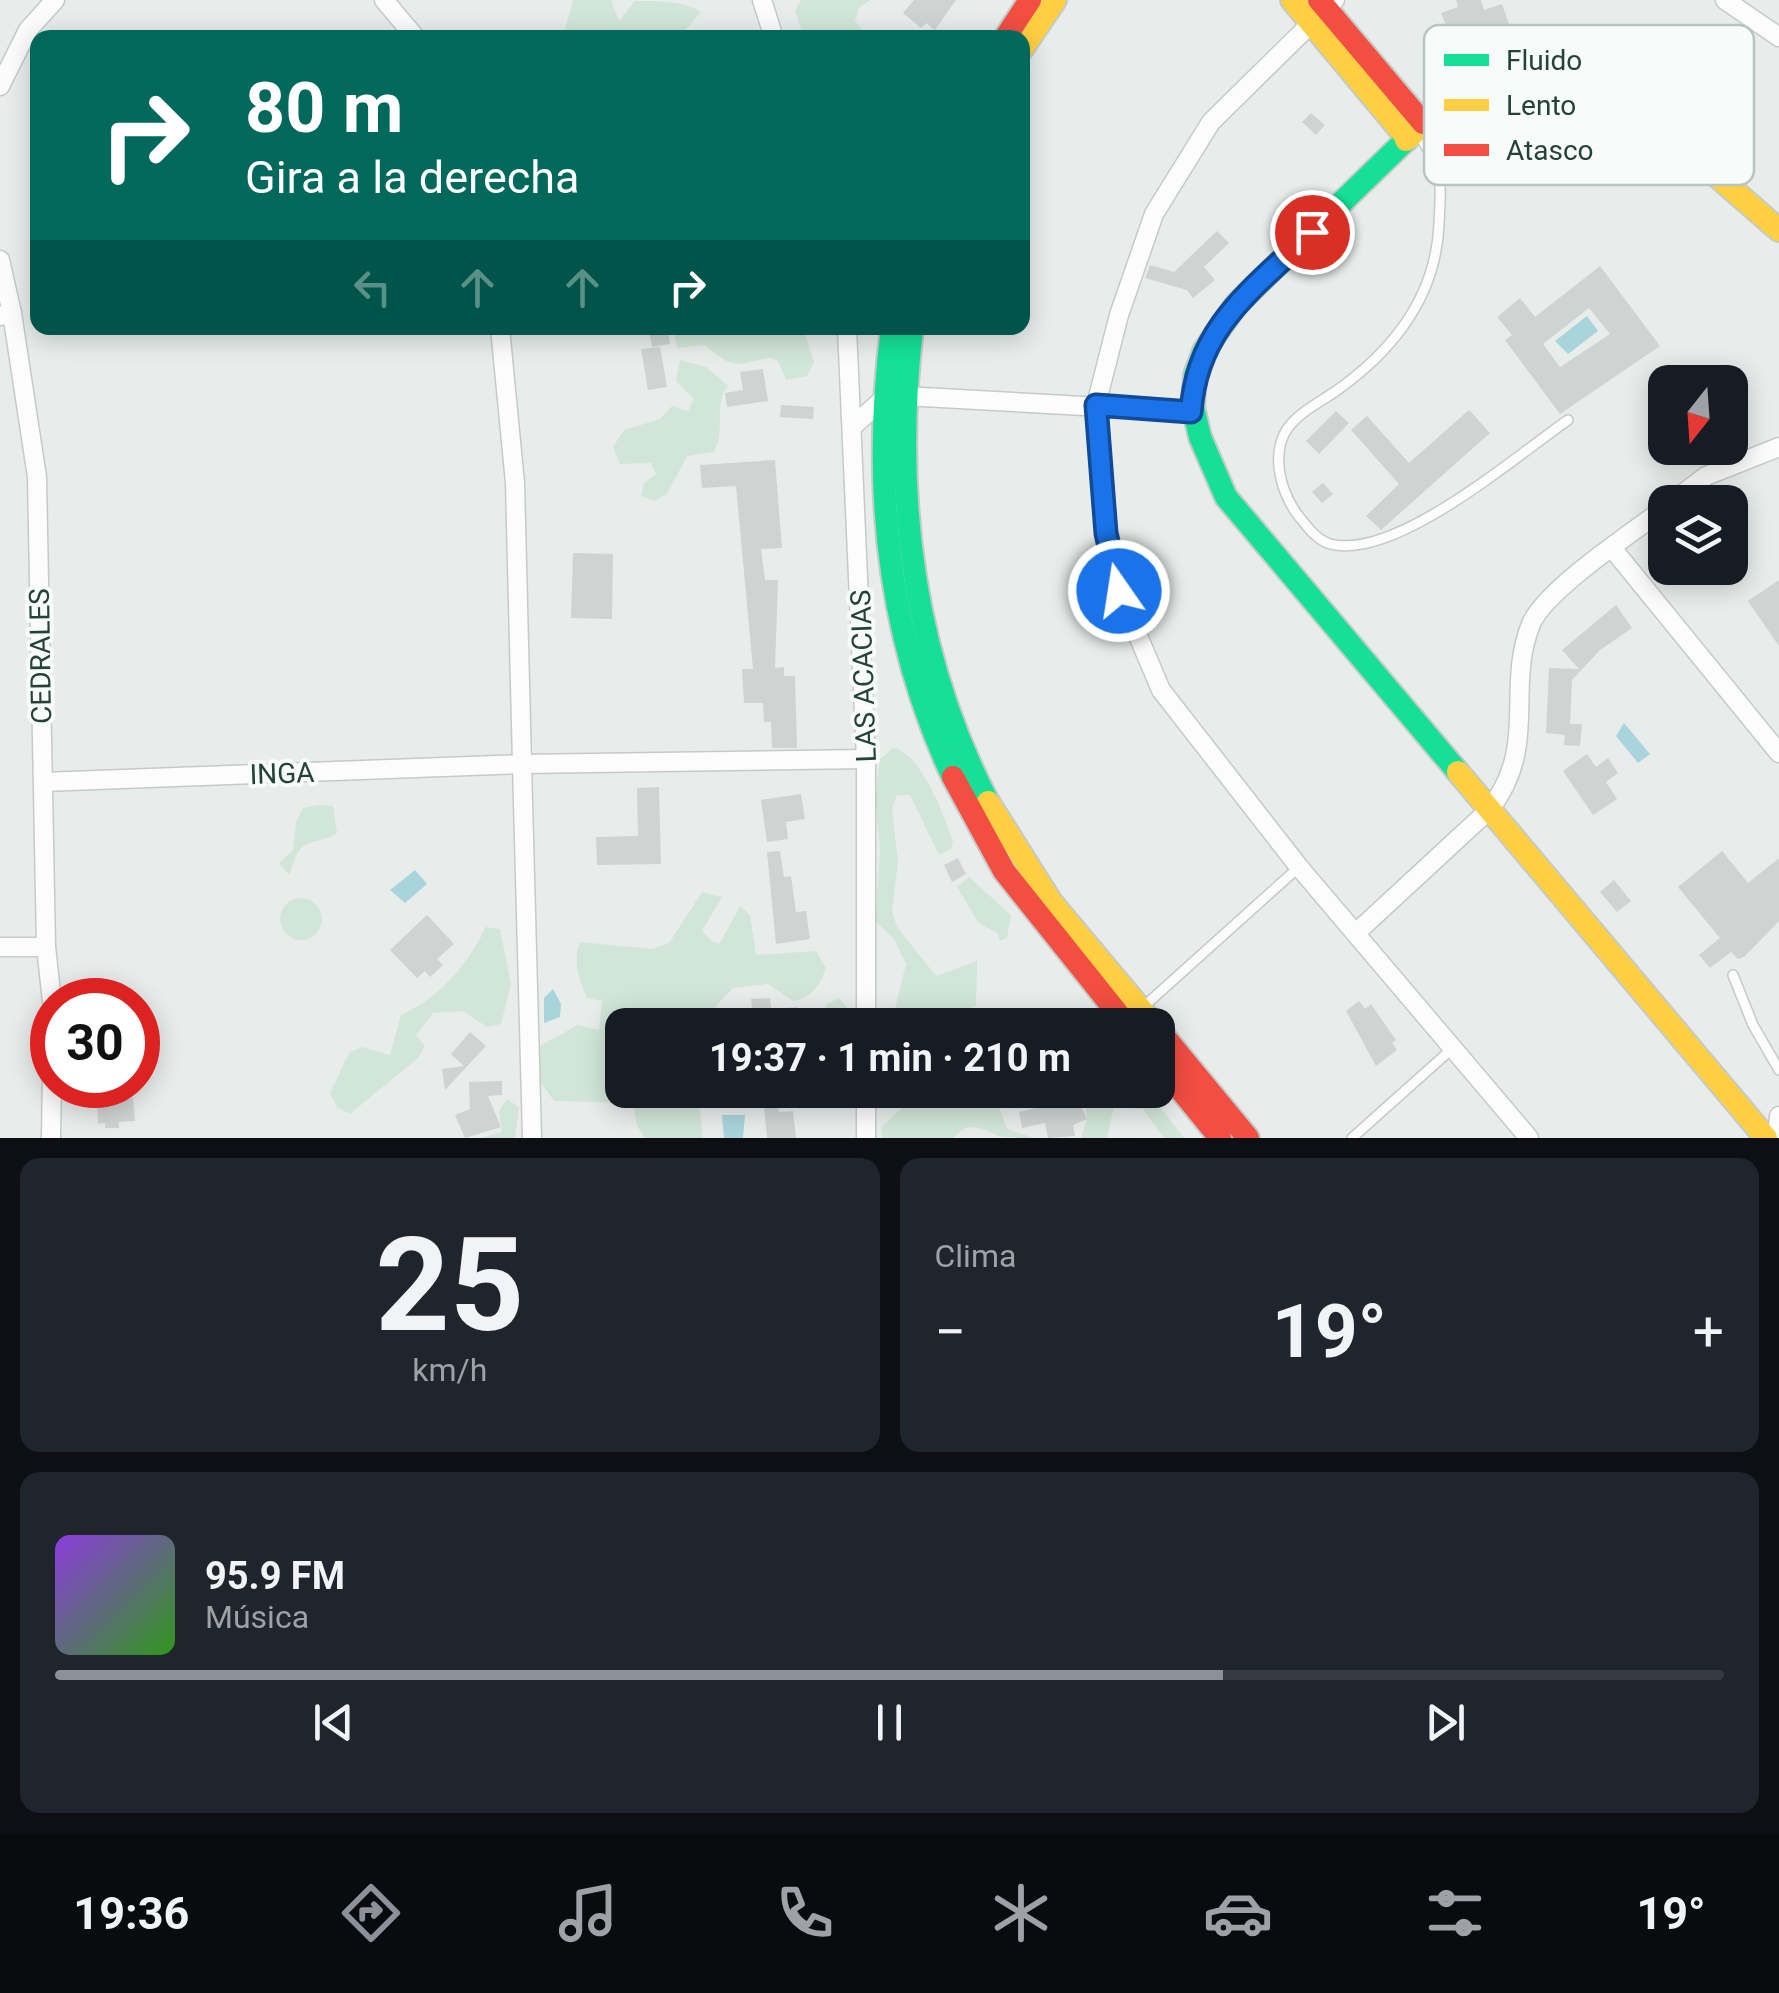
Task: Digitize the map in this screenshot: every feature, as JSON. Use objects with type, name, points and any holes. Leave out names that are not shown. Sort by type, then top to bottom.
[{"type":"street","points":[[0,86],[28,30],[55,0]]},
{"type":"street","points":[[384,0],[409,30]]},
{"type":"street","points":[[762,0],[771,30]]},
{"type":"street","points":[[1010,30],[1030,0]]},
{"type":"street","points":[[1030,37],[1056,0]]},
{"type":"street","points":[[1292,0],[1322,8],[1415,131]]},
{"type":"street","points":[[1725,0],[1779,37]]},
{"type":"street","points":[[1322,8],[1212,122],[1154,214],[1118,315],[1096,405],[1098,470],[1110,552],[1119,591],[1161,690],[1300,867],[1529,1138]]},
{"type":"street","points":[[1424,124],[1230,312],[1202,351],[1193,379],[1191,412],[1226,497],[1766,1138]]},
{"type":"street","points":[[1723,185],[1779,230]]},
{"type":"street","name":"CEDRALES","points":[[0,260],[6,314],[37,477],[49,978]]},
{"type":"street","points":[[501,335],[515,483],[532,1138]]},
{"type":"street","name":"LAS ACACIAS","points":[[848,335],[866,759],[866,1008]]},
{"type":"street","points":[[892,335],[893,398],[910,562],[920,623],[943,701],[973,770],[1022,860],[1134,1008]]},
{"type":"street","points":[[852,428],[893,398],[910,335]]},
{"type":"street","points":[[850,383],[893,398],[1191,412]]},
{"type":"street","points":[[1694,485],[1706,476],[1779,447]]},
{"type":"street","points":[[1358,932],[1490,809],[1505,789],[1519,747],[1523,651],[1532,620],[1553,596],[1648,521]]},
{"type":"street","points":[[1612,548],[1779,753]]},
{"type":"street","points":[[522,764],[866,759]]},
{"type":"street","name":"INGA","points":[[43,782],[522,764]]},
{"type":"street","points":[[0,947],[46,947]]},
{"type":"street","points":[[1175,1056],[1248,1138]]},
{"type":"street","points":[[1175,1083],[1220,1138]]},
{"type":"street","points":[[51,1108],[51,1138]]},
{"type":"street","points":[[866,1108],[866,1138]]},
{"type":"street","points":[[1777,1138],[1779,1116]]},
{"type":"lane","points":[[1415,131],[1424,143]]},
{"type":"lane","points":[[1442,185],[1435,268],[1425,294],[1392,343],[1364,369],[1299,415],[1287,430],[1280,443],[1280,474],[1288,500],[1325,543],[1344,546],[1378,539],[1400,532],[1446,504],[1568,420]]},
{"type":"lane","points":[[1159,1008],[1300,867]]},
{"type":"lane","points":[[1734,975],[1753,1025],[1779,1070]]},
{"type":"lane","points":[[1352,1138],[1454,1047]]},
{"type":"green space","points":[[573,0],[611,0],[619,21],[635,1],[678,3],[701,12],[685,30],[565,30]]},
{"type":"green space","points":[[801,0],[870,0],[859,8],[855,21],[862,30],[802,30],[795,11]]},
{"type":"green space","points":[[674,335],[805,335],[814,362],[807,376],[786,380],[778,361],[771,358],[737,364],[705,345],[677,348]]},
{"type":"green space","points":[[680,360],[706,367],[728,386],[721,402],[718,443],[714,452],[687,456],[667,494],[654,501],[641,496],[644,483],[656,474],[651,463],[620,464],[613,447],[624,430],[660,419],[672,406],[688,411],[694,399],[676,381]]},
{"type":"green space","points":[[893,748],[912,760],[938,802],[953,842],[951,849],[939,855],[910,795],[897,795],[892,808],[898,862],[892,911],[897,927],[936,976],[977,961],[976,1006],[895,1008],[906,964],[894,939],[875,921],[880,849],[875,799],[880,759]]},
{"type":"green space","points":[[333,806],[337,833],[302,847],[289,875],[279,863],[293,850],[296,822],[303,808]]},
{"type":"green space","points":[[969,877],[1011,915],[1007,938],[1000,941],[998,934],[978,922],[957,887]]},
{"type":"green space","points":[[702,892],[722,897],[702,931],[713,942],[720,943],[740,906],[750,915],[756,955],[816,951],[826,968],[810,994],[793,1001],[768,984],[733,988],[714,1008],[605,1008],[605,1102],[554,1101],[541,1083],[536,1048],[578,1025],[599,1030],[602,1001],[587,998],[581,984],[577,964],[580,942],[652,949],[669,943]]},
{"type":"green space","points":[[301,898],[316,904],[322,919],[316,934],[301,940],[286,934],[280,919],[286,904]]},
{"type":"green space","points":[[486,927],[500,929],[511,984],[501,1024],[487,1027],[463,1011],[433,1013],[416,1035],[425,1046],[418,1058],[350,1114],[337,1107],[330,1093],[349,1053],[362,1047],[390,1055],[401,1015],[451,979]]},
{"type":"green space","points":[[839,998],[847,1008],[825,1008]]},
{"type":"green space","points":[[507,1099],[519,1107],[515,1138],[481,1138],[502,1132],[499,1111]]},
{"type":"green space","points":[[634,1108],[699,1108],[703,1138],[645,1138],[637,1126]]},
{"type":"green space","points":[[902,1108],[999,1108],[1007,1129],[1034,1138],[999,1136],[970,1127],[954,1138],[882,1138],[881,1127]]},
{"type":"green space","points":[[1086,1108],[1114,1108],[1107,1138],[1081,1138]]},
{"type":"green space","points":[[1128,1108],[1161,1108],[1184,1138],[1164,1138],[1143,1109]]},
{"type":"water","points":[[1587,316],[1598,331],[1568,354],[1555,341]]},
{"type":"water","points":[[1624,723],[1650,754],[1638,763],[1616,736]]},
{"type":"water","points":[[415,870],[427,884],[405,903],[390,890]]},
{"type":"water","points":[[553,989],[561,1004],[560,1017],[544,1023],[544,998]]},
{"type":"water","points":[[722,1115],[745,1115],[743,1138],[724,1138]]},
{"type":"building","points":[[914,0],[956,0],[935,30],[926,23],[921,28],[903,13]]},
{"type":"building","points":[[1456,0],[1481,0],[1484,10],[1502,4],[1509,25],[1446,25],[1441,13],[1458,7]]},
{"type":"building","points":[[1311,113],[1325,125],[1316,135],[1302,122]]},
{"type":"building","points":[[1217,231],[1229,243],[1204,267],[1215,280],[1193,298],[1187,290],[1145,278],[1150,265],[1174,272]]},
{"type":"building","points":[[1600,266],[1660,346],[1560,414],[1505,340],[1512,335],[1497,317],[1520,298],[1535,317]],"holes":[[[1589,308],[1610,334],[1560,367],[1543,344]]]},
{"type":"building","points":[[650,335],[669,335],[670,344],[652,347]]},
{"type":"building","points":[[660,347],[667,387],[648,390],[641,349]]},
{"type":"building","points":[[763,369],[768,401],[727,407],[725,393],[743,390],[740,372]]},
{"type":"building","points":[[781,405],[814,407],[813,419],[780,417]]},
{"type":"building","points":[[1469,410],[1490,433],[1381,530],[1366,516],[1399,484],[1351,430],[1367,416],[1409,463]]},
{"type":"building","points":[[1336,411],[1349,423],[1319,454],[1306,441]]},
{"type":"building","points":[[775,460],[782,548],[761,549],[765,580],[778,580],[775,668],[784,667],[784,676],[795,676],[797,748],[772,748],[771,722],[764,722],[763,703],[744,703],[742,669],[753,669],[736,486],[702,488],[700,465]]},
{"type":"building","points":[[1323,483],[1333,494],[1322,503],[1312,492]]},
{"type":"building","points":[[573,553],[613,554],[612,619],[571,618]]},
{"type":"building","points":[[1779,580],[1779,646],[1748,601]]},
{"type":"building","points":[[1616,605],[1632,628],[1600,650],[1572,680],[1570,724],[1582,724],[1580,746],[1564,745],[1565,735],[1546,733],[1549,668],[1579,669],[1562,650]]},
{"type":"building","points":[[1587,754],[1596,767],[1608,758],[1618,773],[1606,782],[1617,799],[1593,815],[1563,771]]},
{"type":"building","points":[[659,787],[661,864],[597,865],[596,837],[638,836],[637,788]]},
{"type":"building","points":[[801,794],[805,819],[786,822],[788,839],[767,842],[761,800]]},
{"type":"building","points":[[780,851],[784,877],[791,876],[796,912],[806,911],[810,939],[776,944],[767,852]]},
{"type":"building","points":[[1722,851],[1748,883],[1779,858],[1779,921],[1744,957],[1738,959],[1731,952],[1710,968],[1699,955],[1720,938],[1678,887]]},
{"type":"building","points":[[958,858],[966,874],[952,882],[944,865]]},
{"type":"building","points":[[1614,880],[1631,901],[1617,912],[1600,892]]},
{"type":"building","points":[[427,915],[454,944],[437,959],[443,965],[430,977],[425,971],[417,978],[390,950]]},
{"type":"building","points":[[770,998],[771,1008],[752,1008],[751,999]]},
{"type":"building","points":[[1359,1001],[1365,1009],[1371,1004],[1396,1040],[1392,1043],[1397,1050],[1376,1066],[1346,1011]]},
{"type":"building","points":[[470,1032],[486,1046],[445,1090],[442,1069],[464,1066],[451,1054]]},
{"type":"building","points":[[502,1081],[502,1095],[488,1096],[501,1127],[465,1138],[455,1115],[470,1109],[469,1082]]},
{"type":"building","points":[[97,1108],[134,1108],[135,1121],[119,1122],[119,1128],[98,1124]]},
{"type":"building","points":[[764,1108],[793,1111],[796,1138],[767,1138]]},
{"type":"building","points":[[1082,1108],[1087,1119],[1073,1125],[1075,1136],[1048,1138],[1045,1123],[1022,1128],[1019,1112]]},
{"type":"traffic: fast","points":[[1406,140],[1236,305],[1204,351],[1195,375],[1193,407],[1200,437],[1226,497],[1458,772]]},
{"type":"traffic: fast","points":[[891,335],[884,443],[890,557],[912,668],[953,777]]},
{"type":"traffic: fast","points":[[911,335],[905,451],[914,571],[941,688],[988,802]]},
{"type":"traffic: slow","points":[[1030,37],[1055,0]]},
{"type":"traffic: slow","points":[[1292,0],[1407,138]]},
{"type":"traffic: slow","points":[[1406,140],[1424,124]]},
{"type":"traffic: slow","points":[[1727,185],[1779,230]]},
{"type":"traffic: slow","points":[[1458,772],[1766,1138]]},
{"type":"traffic: slow","points":[[988,802],[1051,902],[1140,1008]]},
{"type":"traffic: jam","points":[[1010,30],[1030,0]]},
{"type":"traffic: jam","points":[[1319,0],[1423,123]]},
{"type":"traffic: jam","points":[[953,777],[1004,871],[1113,1008]]},
{"type":"traffic: jam","points":[[1175,1050],[1248,1138]]},
{"type":"traffic: jam","points":[[1175,1083],[1220,1138]]},
{"type":"route","points":[[1119,591],[1098,470],[1096,405],[1191,412],[1193,379],[1202,351],[1230,312],[1312,232]]}]
